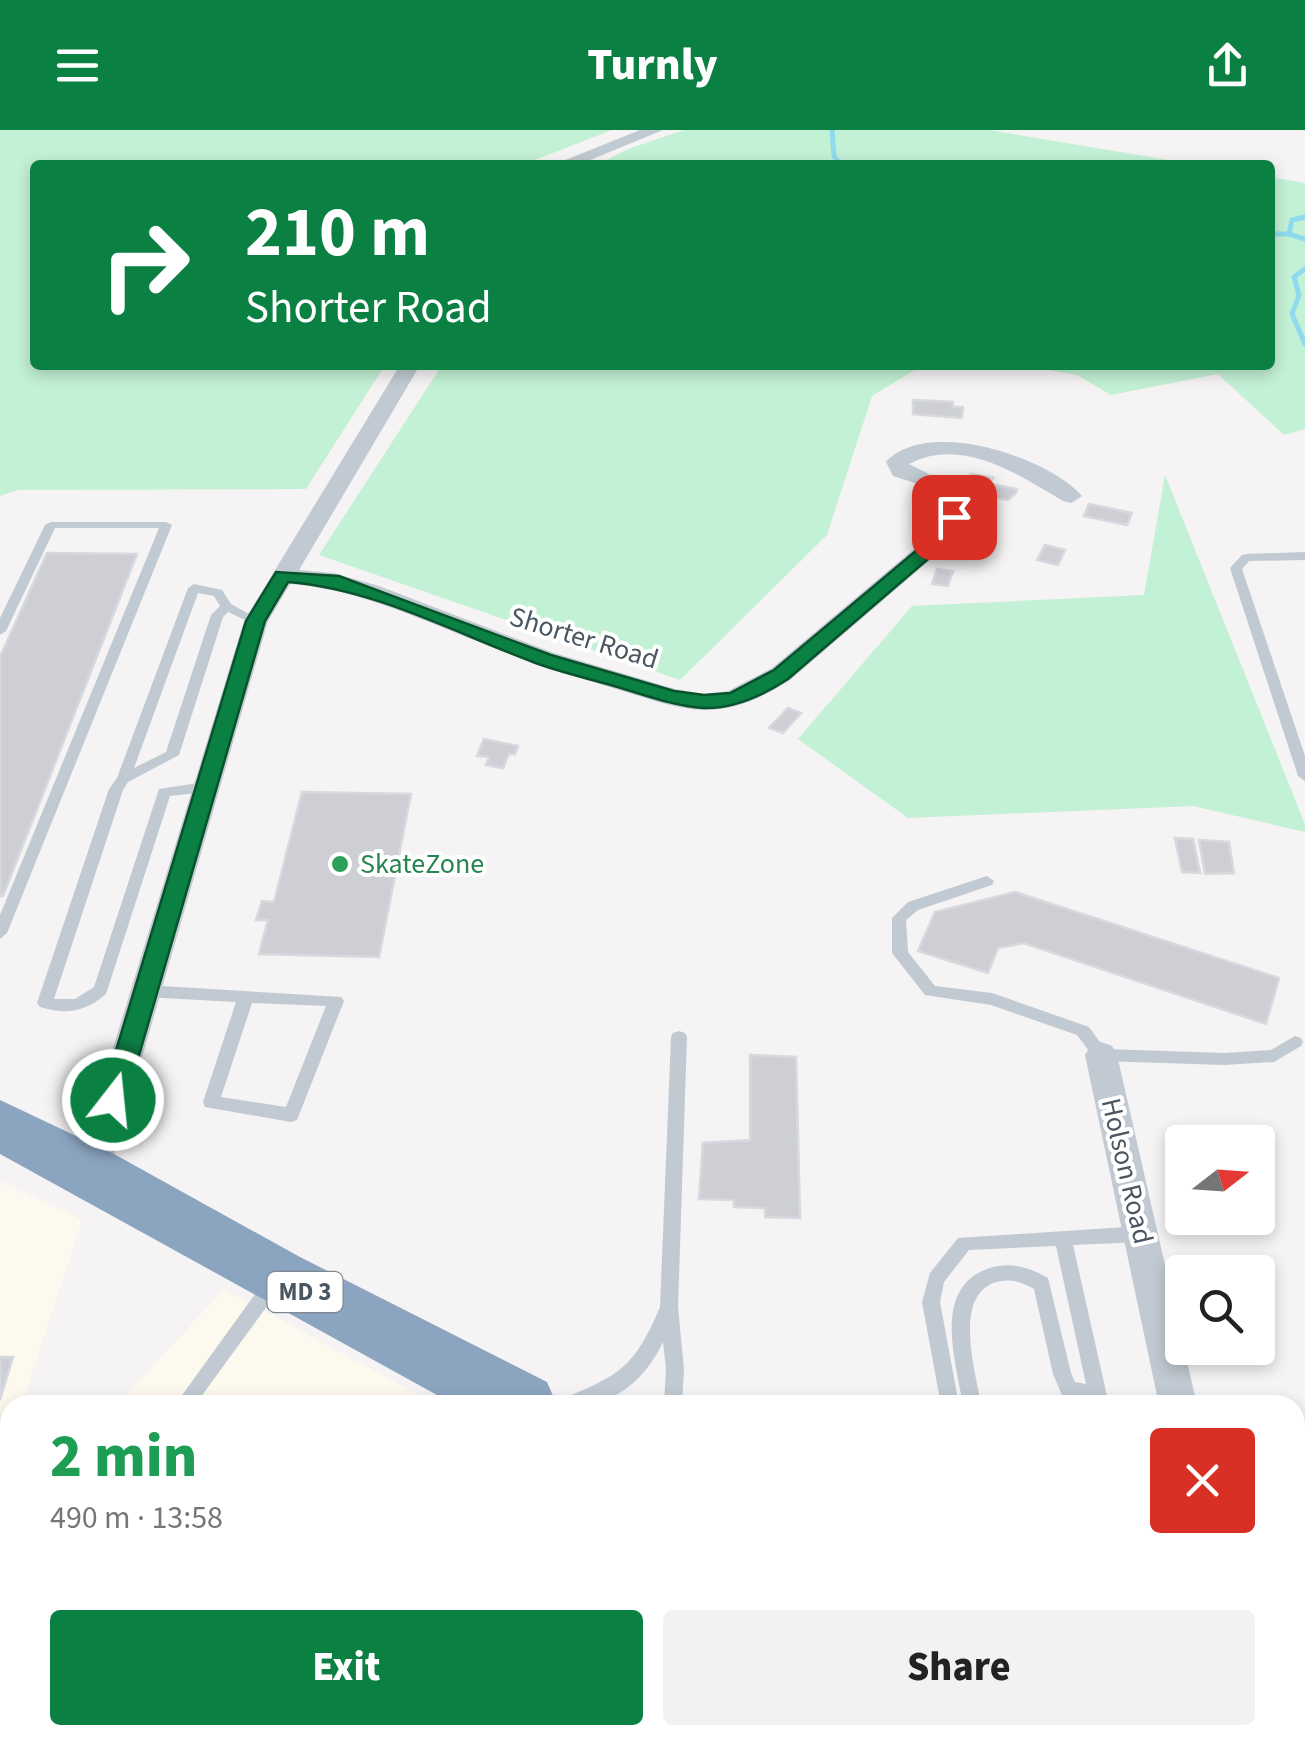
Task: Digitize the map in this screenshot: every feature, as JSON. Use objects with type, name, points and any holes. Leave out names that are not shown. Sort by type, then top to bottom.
[{"type":"highway","name":"MD 3","points":[[0,1125],[92,1172],[277,1278],[503,1395]]},
{"type":"street","points":[[575,160],[655,130]]},
{"type":"street","points":[[92,1172],[256,621],[407,370]]},
{"type":"street","name":"Shorter Road","points":[[282,576],[333,580],[370,591],[544,659],[673,697],[704,702],[732,699],[781,674],[950,531],[956,509],[948,484],[950,473],[934,449]]},
{"type":"street","points":[[948,484],[916,479],[901,471],[897,462],[919,450],[961,449],[995,457],[1071,496]]},
{"type":"street","name":"Holson Road","points":[[1101,1055],[1176,1395]]},
{"type":"lane","points":[[0,631],[51,525],[166,525],[0,933]]},
{"type":"lane","points":[[1305,556],[1246,558],[1236,568],[1305,776]]},
{"type":"lane","points":[[205,787],[164,792],[101,990],[87,1002],[68,1009],[45,1003],[116,789],[194,588],[218,593],[227,607],[256,621]]},
{"type":"lane","points":[[123,779],[172,755],[217,615],[227,607]]},
{"type":"lane","points":[[987,881],[913,906],[899,918],[900,953],[930,991],[992,999],[1083,1031],[1101,1055],[1224,1059],[1274,1056],[1295,1042]]},
{"type":"lane","points":[[145,991],[246,996],[336,1001],[291,1115],[211,1102],[246,996]]},
{"type":"lane","points":[[674,1395],[669,1307],[679,1037]]},
{"type":"lane","points":[[948,1395],[931,1302],[936,1278],[964,1243],[1142,1234]]},
{"type":"lane","points":[[1063,1238],[1097,1395]]},
{"type":"lane","points":[[971,1395],[961,1311],[966,1290],[981,1279],[1004,1272],[1026,1273],[1042,1284],[1062,1374],[1069,1390],[1084,1395]]},
{"type":"lane","points":[[191,1395],[277,1278]]},
{"type":"lane","points":[[594,1395],[624,1383],[651,1352],[669,1307]]},
{"type":"shaded area","points":[[0,1181],[82,1220],[25,1395],[0,1395]]},
{"type":"shaded area","points":[[224,1289],[419,1395],[126,1395]]},
{"type":"green space","points":[[0,130],[612,130],[535,160],[30,160],[30,370],[382,370],[306,489],[17,490],[0,496]]},
{"type":"green space","points":[[684,130],[989,130],[1168,160],[607,160]]},
{"type":"green space","points":[[1275,178],[1305,183],[1305,429],[1284,435],[1218,374],[1111,395],[1077,375],[1050,370],[1275,370]]},
{"type":"green space","points":[[439,370],[915,370],[872,396],[827,535],[680,680],[319,555]]},
{"type":"green space","points":[[1165,475],[1305,832],[1193,806],[908,818],[798,739],[912,606],[1144,595]]},
{"type":"building","points":[[913,400],[953,402],[953,407],[963,407],[962,418],[913,414]]},
{"type":"building","points":[[971,474],[993,478],[990,484],[1017,489],[1016,493],[1008,500],[973,493],[978,482],[968,480]]},
{"type":"building","points":[[1089,504],[1132,513],[1127,525],[1084,516]]},
{"type":"building","points":[[965,512],[989,516],[984,529],[960,524]]},
{"type":"building","points":[[1045,545],[1065,550],[1058,565],[1037,560]]},
{"type":"building","points":[[47,553],[137,554],[0,896],[0,657]]},
{"type":"building","points":[[937,569],[953,571],[948,586],[932,584]]},
{"type":"building","points":[[788,708],[801,713],[783,733],[769,728]]},
{"type":"building","points":[[484,739],[518,746],[503,768],[486,765],[489,757],[477,756]]},
{"type":"building","name":"SkateZone","points":[[302,792],[411,794],[379,957],[259,954],[268,920],[256,920],[262,901],[274,902]]},
{"type":"building","points":[[1175,838],[1193,839],[1200,873],[1182,872]]},
{"type":"building","points":[[1199,840],[1229,842],[1234,873],[1205,874]]},
{"type":"building","points":[[1015,892],[1279,978],[1266,1024],[1024,943],[998,948],[988,973],[918,951],[935,912]]},
{"type":"building","points":[[750,1055],[796,1057],[800,1218],[765,1217],[765,1208],[734,1207],[734,1200],[699,1199],[703,1143],[750,1140]]},
{"type":"building","points":[[0,1357],[13,1357],[2,1395]]},
{"type":"waterway","points":[[832,130],[837,160]]},
{"type":"waterway","points":[[1289,234],[1292,220],[1305,217]]},
{"type":"waterway","points":[[1275,234],[1289,234]]},
{"type":"waterway","points":[[1289,234],[1305,239]]},
{"type":"waterway","points":[[1305,269],[1294,277],[1299,295],[1292,314],[1305,344]]},
{"type":"place","name":"SkateZone","points":[[340,864]]},
{"type":"route","points":[[113,1100],[256,621],[282,576],[333,580],[370,591],[544,659],[673,697],[704,702],[732,699],[781,674],[950,531],[954,517]]}]
